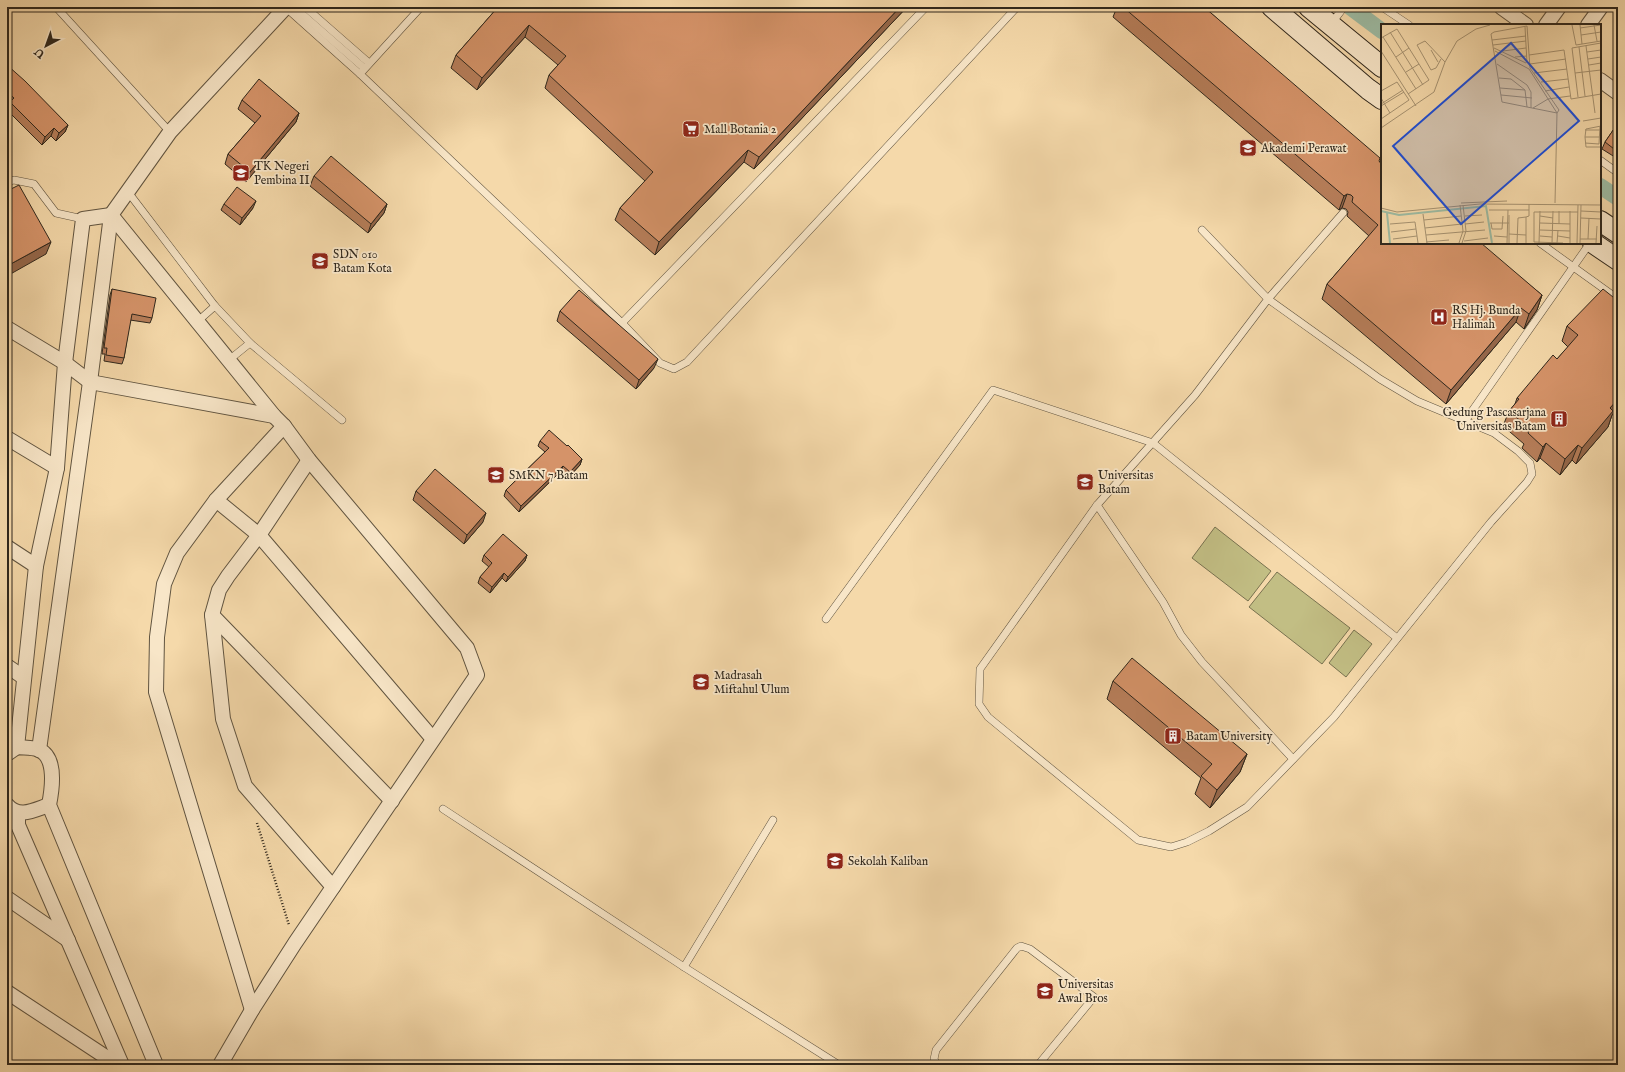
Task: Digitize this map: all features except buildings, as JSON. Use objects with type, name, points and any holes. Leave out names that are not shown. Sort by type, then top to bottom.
[{"type":"main road","points":[[1272,7],[1381,99]]},
{"type":"main road","points":[[1309,7],[1338,15],[1381,66]]},
{"type":"main road","points":[[1601,222],[1618,233]]},
{"type":"main road","points":[[1593,244],[1618,260]]},
{"type":"street","points":[[39,750],[90,382],[111,215],[170,132],[285,7]]},
{"type":"street","points":[[1501,7],[1525,24]]},
{"type":"street","points":[[1547,24],[1559,7]]},
{"type":"street","points":[[1589,24],[1601,7]]},
{"type":"street","points":[[1601,81],[1618,92]]},
{"type":"street","points":[[111,215],[83,218],[65,363],[57,468],[36,566],[23,677],[12,750],[39,750],[48,758],[52,774],[52,792],[49,805],[156,1065]]},
{"type":"street","points":[[111,215],[274,416],[284,426],[309,460],[467,648],[477,675],[295,943],[252,1010],[220,1065]]},
{"type":"street","points":[[7,328],[65,363],[90,382],[274,416]]},
{"type":"street","points":[[252,1010],[156,692],[157,637],[164,584],[177,553],[216,500],[284,426]]},
{"type":"street","points":[[7,438],[57,468]]},
{"type":"street","points":[[309,460],[259,535],[219,590],[212,615],[223,720],[245,786],[333,887]]},
{"type":"street","points":[[216,500],[259,535],[433,739]]},
{"type":"street","points":[[7,547],[36,566]]},
{"type":"street","points":[[212,615],[392,801]]},
{"type":"street","points":[[7,666],[23,677]]},
{"type":"street","points":[[49,805],[29,812],[11,811],[122,1065]]},
{"type":"street","points":[[7,898],[68,940]]},
{"type":"street","points":[[7,992],[118,1065]]},
{"type":"lane","points":[[56,7],[170,132]]},
{"type":"lane","points":[[285,7],[364,68]]},
{"type":"lane","points":[[294,7],[364,68]]},
{"type":"lane","points":[[305,7],[364,68],[622,323],[660,364],[674,369],[686,362],[1017,7]]},
{"type":"lane","points":[[364,68],[421,7]]},
{"type":"lane","points":[[622,323],[926,7]]},
{"type":"lane","points":[[1382,7],[1408,24]]},
{"type":"lane","points":[[1601,161],[1618,173]]},
{"type":"lane","points":[[7,182],[14,180],[34,184],[56,213],[83,218]]},
{"type":"lane","points":[[128,192],[215,306],[250,343],[342,420]]},
{"type":"lane","points":[[1202,230],[1268,299],[1380,379],[1417,401],[1494,433],[1518,451],[1530,463],[1532,474],[1527,482],[1491,522],[1334,717],[1247,807],[1209,831],[1187,842],[1171,847],[1138,840],[988,717],[979,704],[980,669],[1097,504],[1195,395],[1268,299],[1343,214]]},
{"type":"lane","points":[[1541,244],[1618,299]]},
{"type":"lane","points":[[1465,421],[1590,244]]},
{"type":"lane","points":[[198,321],[215,306]]},
{"type":"lane","points":[[229,360],[250,343]]},
{"type":"lane","points":[[826,620],[993,390],[1153,442],[1397,638]]},
{"type":"lane","points":[[1097,504],[1163,602],[1181,635],[1202,662],[1293,759]]},
{"type":"lane","points":[[443,809],[684,967],[838,1065]]},
{"type":"lane","points":[[684,967],[773,820]]},
{"type":"lane","points":[[937,1065],[934,1060],[936,1050],[1016,948],[1020,946],[1030,949],[1094,997],[1038,1065]]},
{"type":"path","points":[[255,816],[295,943]]},
{"type":"shaded area","points":[[1215,527],[1271,571],[1248,601],[1192,558]]},
{"type":"shaded area","points":[[1277,572],[1350,628],[1322,664],[1249,607]]},
{"type":"shaded area","points":[[1354,630],[1372,644],[1346,677],[1329,663]]},
{"type":"waterway","points":[[1350,7],[1381,30]]},
{"type":"waterway","points":[[1601,187],[1618,198]]},
{"type":"place","name":"Mall Botania 2","points":[[691,129]]},
{"type":"place","name":"Akademi Perawat","points":[[1248,148]]},
{"type":"place","name":"TK Negeri Pembina II","points":[[241,173]]},
{"type":"place","name":"SDN 010 Batam Kota","points":[[320,261]]},
{"type":"place","name":"RS Hj. Bunda Halimah","points":[[1439,317]]},
{"type":"place","name":"Gedung Pascasarjana Universitas Batam","points":[[1559,419]]},
{"type":"place","name":"SMKN 7 Batam","points":[[496,475]]},
{"type":"place","name":"Universitas Batam","points":[[1085,482]]},
{"type":"place","name":"Madrasah Miftahul Ulum","points":[[701,682]]},
{"type":"place","name":"Batam University","points":[[1173,736]]},
{"type":"place","name":"Sekolah Kaliban","points":[[835,861]]},
{"type":"place","name":"Universitas Awal Bros","points":[[1045,991]]}]
